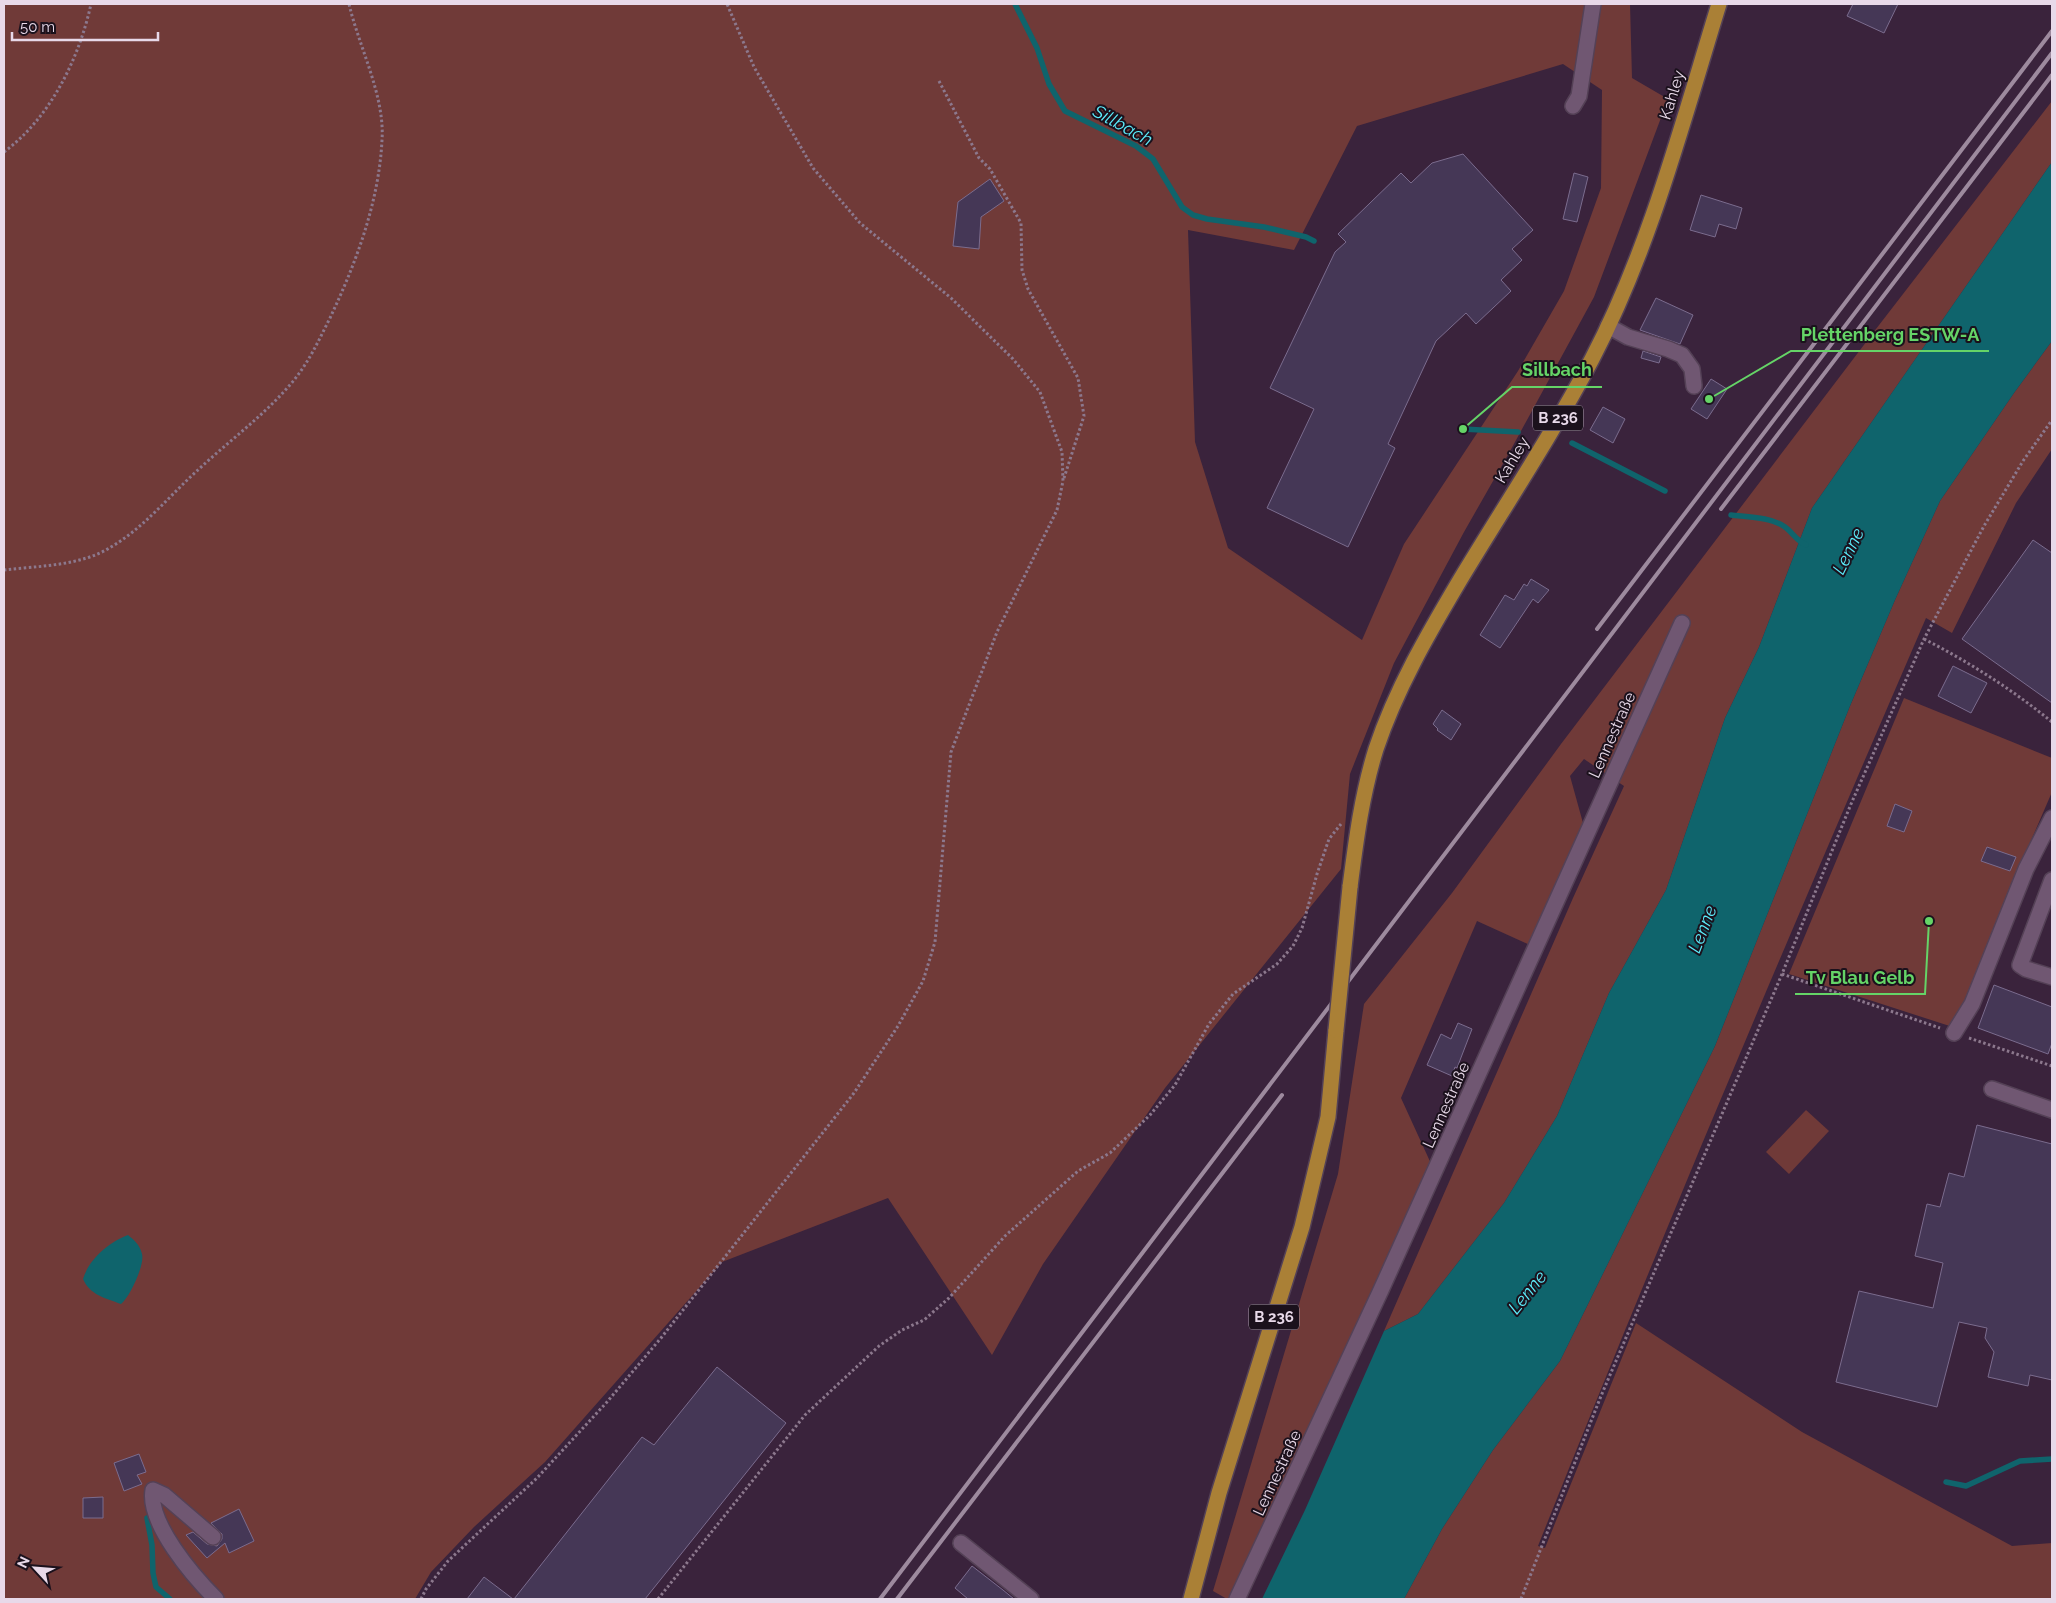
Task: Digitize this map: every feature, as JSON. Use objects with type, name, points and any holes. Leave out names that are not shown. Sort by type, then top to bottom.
[{"type":"main road","name":"Kahley","points":[[1359,814],[1376,750],[1408,671],[1428,634],[1573,393],[1608,326],[1641,251],[1719,4]]},
{"type":"main road","name":"B 236","points":[[1191,1599],[1219,1494],[1302,1227],[1328,1117],[1350,887],[1359,814]]},
{"type":"street","points":[[1573,106],[1580,96],[1593,4]]},
{"type":"street","points":[[1608,326],[1628,337],[1668,349],[1682,356],[1692,369],[1694,386]]},
{"type":"street","name":"Lennestraße","points":[[1237,1599],[1381,1290],[1682,623]]},
{"type":"street","points":[[1954,1033],[1972,1004],[2026,869],[2052,818]]},
{"type":"street","points":[[2052,880],[2020,965],[2026,970],[2052,977]]},
{"type":"street","points":[[1992,1089],[2052,1110]]},
{"type":"street","points":[[213,1537],[164,1495],[154,1490],[152,1499],[159,1523],[193,1576],[216,1599]]},
{"type":"street","points":[[961,1543],[1031,1599]]},
{"type":"path","points":[[4,152],[20,140],[51,101],[71,63],[88,20],[91,4]]},
{"type":"path","points":[[4,570],[80,560],[110,548],[140,525],[199,469],[268,408],[290,385],[311,356],[349,279],[366,227],[379,174],[383,138],[377,95],[349,4]]},
{"type":"path","points":[[727,4],[754,67],[813,168],[860,223],[951,298],[1013,359],[1040,392],[1062,452],[1063,481]]},
{"type":"path","points":[[421,1599],[426,1588],[448,1561],[538,1478],[661,1338],[854,1093],[898,1026],[923,981],[935,942],[951,752],[998,632],[1057,510],[1063,481],[1084,416],[1078,378],[1028,289],[1022,270],[1021,223],[990,169],[979,158],[939,81]]},
{"type":"path","points":[[1521,1599],[1601,1396],[1782,974],[1851,804],[1924,639],[1984,526],[2023,461],[2052,420]]},
{"type":"path","points":[[1924,639],[1973,666],[2027,702],[2052,722]]},
{"type":"path","points":[[658,1599],[805,1415],[879,1346],[902,1330],[924,1320],[943,1304],[1005,1236],[1078,1171],[1110,1154],[1150,1115],[1175,1085],[1210,1024],[1233,994],[1276,964],[1293,946],[1302,928],[1317,874],[1330,839],[1338,826],[1359,814]]},
{"type":"path","points":[[1782,974],[2052,1066]]},
{"type":"shaded area","points":[[4,4],[1630,4],[1632,78],[1668,99],[1594,297],[1394,663],[1350,774],[1341,869],[1165,1088],[1043,1264],[992,1355],[888,1198],[722,1262],[545,1462],[474,1527],[431,1572],[415,1599],[4,1599]],"holes":[[[1563,64],[1602,90],[1601,188],[1564,291],[1518,371],[1404,544],[1362,640],[1228,548],[1195,442],[1188,230],[1294,250],[1357,126]]]},
{"type":"shaded area","points":[[2052,101],[2052,162],[1812,508],[1759,647],[1725,718],[1666,890],[1609,993],[1557,1116],[1504,1203],[1418,1314],[1384,1331],[1573,898],[1624,786],[1584,759],[1570,776],[1583,823],[1532,946],[1477,921],[1401,1098],[1433,1168],[1233,1599],[1227,1599],[1213,1591],[1338,1174],[1364,1004],[1452,893],[1561,744],[1876,329]]},
{"type":"shaded area","points":[[2052,341],[2052,449],[2016,503],[1952,633],[1926,618],[1729,1080],[1538,1546],[1545,1548],[1636,1323],[1802,1432],[2012,1546],[2052,1543],[2052,1599],[1404,1599],[1442,1529],[1493,1450],[1560,1361],[1715,1046],[1850,706],[1940,501]]},
{"type":"shaded area","points":[[1904,698],[2052,758],[2052,792],[2026,852],[1962,1030],[1789,974]]},
{"type":"shaded area","points":[[1806,1110],[1829,1131],[1789,1174],[1766,1152]]},
{"type":"water","name":"Lenne","points":[[2052,162],[2052,341],[1940,501],[1850,706],[1715,1046],[1560,1361],[1493,1450],[1442,1529],[1404,1599],[1262,1599],[1305,1510],[1384,1331],[1418,1314],[1504,1203],[1557,1116],[1609,993],[1666,890],[1725,718],[1759,647],[1812,508]]},
{"type":"water","points":[[128,1235],[138,1245],[142,1259],[136,1280],[121,1304],[94,1292],[83,1279],[90,1265],[101,1252],[114,1242]]},
{"type":"building","points":[[1853,4],[1898,4],[1884,33],[1847,16]]},
{"type":"building","points":[[1463,154],[1533,230],[1512,249],[1522,260],[1501,280],[1511,291],[1476,324],[1466,313],[1436,341],[1388,444],[1395,448],[1348,547],[1267,508],[1314,409],[1270,388],[1335,252],[1346,242],[1338,234],[1401,173],[1411,183],[1432,163]]},
{"type":"building","points":[[1574,173],[1588,177],[1577,222],[1563,219]]},
{"type":"building","points":[[990,179],[1004,201],[981,217],[979,249],[953,246],[958,202]]},
{"type":"building","points":[[1701,195],[1742,208],[1736,229],[1719,224],[1715,237],[1690,230]]},
{"type":"building","points":[[1656,298],[1693,315],[1680,344],[1640,330]]},
{"type":"building","points":[[1643,351],[1661,357],[1659,363],[1641,358]]},
{"type":"building","points":[[1711,379],[1727,389],[1707,419],[1691,409]]},
{"type":"building","points":[[1603,407],[1625,419],[1613,443],[1590,430]]},
{"type":"building","points":[[2033,540],[2052,553],[2052,703],[1962,639]]},
{"type":"building","points":[[1531,579],[1549,590],[1538,603],[1533,599],[1500,648],[1480,635],[1505,595],[1514,600],[1524,584],[1527,586]]},
{"type":"building","points":[[1953,666],[1987,683],[1971,713],[1938,696]]},
{"type":"building","points":[[1442,710],[1461,724],[1451,740],[1437,730],[1433,724]]},
{"type":"building","points":[[1895,804],[1912,811],[1904,832],[1887,826]]},
{"type":"building","points":[[1987,847],[2016,857],[2010,871],[1981,861]]},
{"type":"building","points":[[1994,985],[2052,1007],[2052,1043],[2048,1054],[1978,1028]]},
{"type":"building","points":[[1458,1023],[1472,1029],[1452,1076],[1427,1065],[1441,1034],[1451,1039]]},
{"type":"building","points":[[1977,1125],[2052,1144],[2052,1380],[2030,1375],[2028,1386],[1988,1377],[1994,1352],[1985,1338],[1987,1328],[1959,1322],[1937,1407],[1836,1382],[1859,1291],[1933,1308],[1943,1263],[1915,1256],[1927,1204],[1940,1207],[1949,1173],[1964,1177]]},
{"type":"building","points":[[717,1367],[786,1423],[645,1599],[514,1599],[642,1437],[654,1445]]},
{"type":"building","points":[[139,1454],[146,1472],[137,1475],[142,1484],[124,1491],[114,1463]]},
{"type":"building","points":[[103,1497],[103,1518],[83,1518],[83,1498]]},
{"type":"building","points":[[239,1509],[254,1541],[229,1553],[225,1543],[207,1558],[186,1535],[193,1532],[207,1544],[217,1546],[222,1539],[222,1534],[211,1523]]},
{"type":"building","points":[[972,1566],[1014,1599],[968,1599],[955,1588]]},
{"type":"building","points":[[484,1577],[513,1599],[467,1599]]},
{"type":"waterway","name":"Sillbach","points":[[1015,4],[1037,48],[1049,84],[1065,111],[1136,146],[1153,159],[1182,207],[1193,215],[1207,219],[1264,227],[1306,237],[1314,241]]},
{"type":"waterway","name":"Sillbach","points":[[1463,429],[1518,432]]},
{"type":"waterway","name":"Sillbach","points":[[1572,443],[1665,491]]},
{"type":"waterway","name":"Sillbach","points":[[1731,515],[1773,521],[1785,527],[1806,545]]},
{"type":"waterway","points":[[1946,1482],[1966,1486],[2020,1461],[2052,1459]]},
{"type":"waterway","points":[[147,1518],[156,1587],[170,1599]]},
{"type":"railway","points":[[1597,629],[2052,31]]},
{"type":"railway","points":[[880,1599],[2052,53]]},
{"type":"railway","points":[[1721,509],[2052,75]]},
{"type":"railway","points":[[897,1599],[1282,1095]]},
{"type":"place","name":"Plettenberg ESTW-A","points":[[1709,399]]},
{"type":"place","name":"Sillbach","points":[[1463,429]]},
{"type":"place","name":"Tv Blau Gelb","points":[[1929,921]]}]
